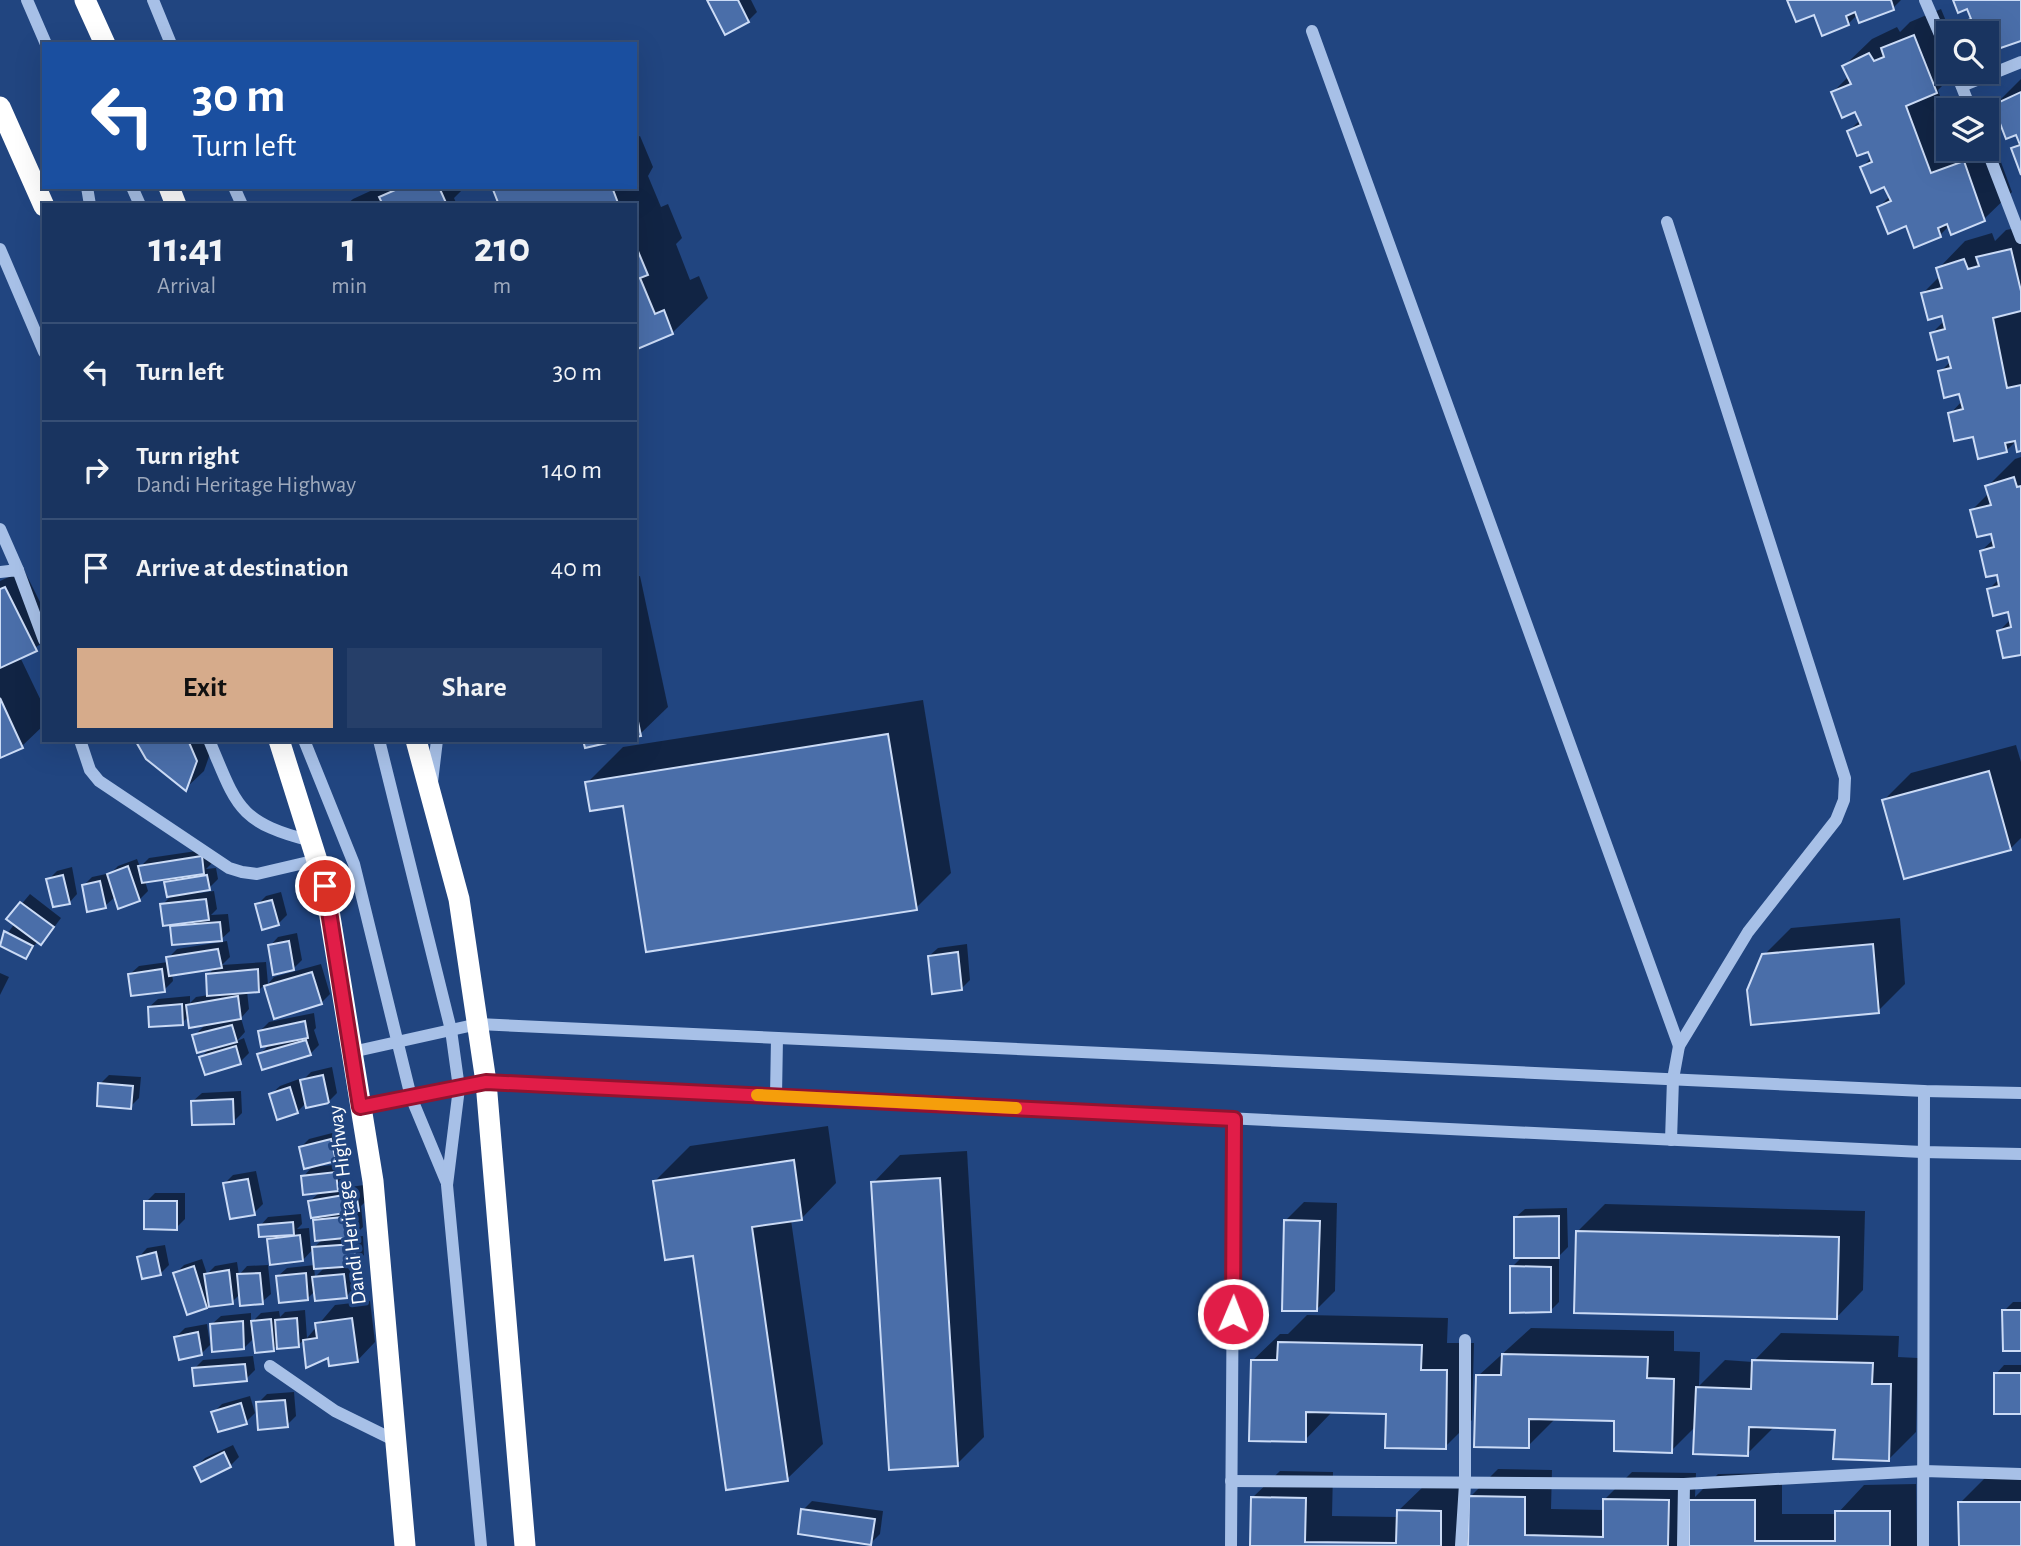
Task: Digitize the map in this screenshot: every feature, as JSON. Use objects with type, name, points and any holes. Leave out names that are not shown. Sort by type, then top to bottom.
[{"type":"highway","points":[[85,0],[104,42]]},
{"type":"highway","points":[[0,107],[43,203]]},
{"type":"highway","name":"Dandi Heritage Highway","points":[[280,742],[325,886],[373,1181],[405,1546]]},
{"type":"highway","points":[[417,742],[459,899],[486,1082],[525,1546]]},
{"type":"street","points":[[27,0],[45,42]]},
{"type":"street","points":[[153,0],[170,42]]},
{"type":"street","points":[[1925,0],[1936,25]]},
{"type":"street","points":[[1312,31],[1679,1046]]},
{"type":"street","points":[[1967,98],[1962,86],[2021,62]]},
{"type":"street","points":[[1993,161],[2016,206],[2021,237]]},
{"type":"street","points":[[1667,222],[1844,778],[1844,800],[1836,820],[1762,912],[1679,1046],[1673,1079],[1671,1140]]},
{"type":"street","points":[[0,249],[42,347]]},
{"type":"street","points":[[0,529],[42,635]]},
{"type":"street","points":[[0,572],[18,570]]},
{"type":"street","points":[[81,742],[90,770],[99,781],[229,868],[257,874],[314,850]]},
{"type":"street","points":[[210,742],[234,799],[257,822],[314,850]]},
{"type":"street","points":[[305,742],[354,864],[400,1041],[411,1097],[447,1185]]},
{"type":"street","points":[[379,742],[451,1030],[459,1087],[447,1185],[481,1546]]},
{"type":"street","points":[[431,796],[437,742]]},
{"type":"street","points":[[352,1052],[478,1024],[1924,1091],[2021,1093]]},
{"type":"street","points":[[776,1096],[777,1038]]},
{"type":"street","points":[[360,1107],[486,1082],[1922,1152],[2021,1154]]},
{"type":"street","points":[[1923,1546],[1924,1091]]},
{"type":"street","points":[[1231,1546],[1234,1119]]},
{"type":"street","points":[[1461,1546],[1465,1484],[1465,1340]]},
{"type":"street","points":[[270,1366],[335,1410],[396,1441]]},
{"type":"street","points":[[1231,1481],[1684,1484],[1924,1471],[2021,1474]]},
{"type":"street","points":[[1683,1546],[1684,1484]]},
{"type":"building","points":[[707,0],[738,0],[749,22],[725,35]]},
{"type":"building","points":[[1787,0],[1891,0],[1894,10],[1859,23],[1855,12],[1846,16],[1849,25],[1822,36],[1814,15],[1796,22]]},
{"type":"building","points":[[1953,0],[2021,0],[2021,41],[1999,49],[1999,21],[1966,21],[1971,19],[1967,9],[1958,13]]},
{"type":"building","points":[[1914,35],[1937,93],[1906,106],[1931,173],[1964,161],[1985,221],[1951,235],[1947,224],[1938,228],[1941,237],[1914,248],[1906,226],[1888,234],[1877,207],[1891,201],[1884,187],[1871,193],[1860,167],[1872,162],[1868,152],[1857,156],[1847,131],[1861,125],[1855,112],[1842,118],[1831,92],[1851,84],[1842,66],[1869,53],[1874,61],[1884,57],[1881,48]]},
{"type":"building","points":[[2021,92],[2021,175],[2011,148],[2020,145],[2016,135],[2006,139],[1999,121],[1999,102]]},
{"type":"building","points":[[397,189],[440,189],[446,203],[382,203],[379,197]]},
{"type":"building","points":[[493,189],[613,189],[618,203],[498,203]]},
{"type":"building","points":[[637,249],[648,275],[640,278],[655,314],[664,310],[673,334],[637,349]]},
{"type":"building","points":[[2011,249],[2021,291],[2021,311],[1993,318],[2007,388],[2021,385],[2021,451],[2017,452],[2015,441],[2005,443],[2007,452],[1978,459],[1973,437],[1954,441],[1948,413],[1963,409],[1959,394],[1944,398],[1938,371],[1951,368],[1948,357],[1937,360],[1930,333],[1945,329],[1942,316],[1928,320],[1921,293],[1942,288],[1936,268],[1964,259],[1968,269],[1979,266],[1976,257]]},
{"type":"building","points":[[2014,477],[2017,487],[2021,486],[2021,655],[2003,658],[1997,631],[2011,627],[2008,612],[1993,616],[1987,589],[1999,586],[1997,575],[1986,577],[1980,551],[1994,547],[1991,534],[1977,537],[1970,510],[1991,505],[1985,486]]},
{"type":"building","points":[[5,587],[37,651],[0,668],[0,589]]},
{"type":"building","points":[[0,698],[23,748],[0,758]]},
{"type":"building","points":[[637,717],[641,736],[637,737]]},
{"type":"building","points":[[888,734],[917,910],[646,952],[623,806],[590,811],[585,782]]},
{"type":"building","points":[[136,742],[189,742],[197,761],[186,791],[146,759]]},
{"type":"building","points":[[584,742],[611,742],[585,748]]},
{"type":"building","points":[[1989,771],[2011,850],[1904,879],[1882,800]]},
{"type":"building","points":[[202,856],[204,874],[142,883],[138,866]]},
{"type":"building","points":[[128,866],[140,901],[118,909],[107,874]]},
{"type":"building","points":[[63,875],[70,904],[53,907],[46,879]]},
{"type":"building","points":[[207,875],[210,890],[167,897],[164,882]]},
{"type":"building","points":[[100,881],[106,908],[87,912],[82,885]]},
{"type":"building","points":[[206,899],[209,920],[163,926],[160,904]]},
{"type":"building","points":[[272,900],[279,925],[262,930],[255,904]]},
{"type":"building","points":[[20,902],[54,927],[41,945],[6,919]]},
{"type":"building","points":[[220,922],[222,941],[172,945],[170,926]]},
{"type":"building","points":[[4,931],[33,946],[26,959],[0,946]]},
{"type":"building","points":[[289,941],[294,970],[273,975],[268,945]]},
{"type":"building","points":[[1873,944],[1879,1013],[1751,1025],[1747,990],[1762,954]]},
{"type":"building","points":[[218,949],[222,968],[169,976],[166,957]]},
{"type":"building","points":[[958,952],[962,990],[932,994],[928,956]]},
{"type":"building","points":[[162,969],[165,992],[131,996],[128,974]]},
{"type":"building","points":[[258,969],[259,992],[207,996],[206,974]]},
{"type":"building","points":[[312,972],[322,1004],[274,1019],[264,986]]},
{"type":"building","points":[[238,996],[241,1019],[189,1028],[186,1005]]},
{"type":"building","points":[[182,1004],[183,1025],[149,1027],[148,1007]]},
{"type":"building","points":[[305,1021],[308,1038],[261,1047],[258,1031]]},
{"type":"building","points":[[232,1025],[237,1042],[197,1053],[192,1035]]},
{"type":"building","points":[[306,1040],[311,1055],[262,1070],[257,1054]]},
{"type":"building","points":[[236,1046],[241,1064],[205,1075],[199,1057]]},
{"type":"building","points":[[323,1075],[329,1103],[306,1108],[300,1080]]},
{"type":"building","points":[[98,1083],[133,1086],[131,1109],[97,1106]]},
{"type":"building","points":[[290,1087],[298,1113],[277,1120],[269,1094]]},
{"type":"building","points":[[233,1099],[234,1124],[192,1125],[191,1101]]},
{"type":"building","points":[[331,1139],[336,1161],[304,1169],[299,1147]]},
{"type":"building","points":[[794,1160],[802,1220],[752,1227],[788,1481],[726,1490],[693,1256],[665,1260],[653,1181]]},
{"type":"building","points":[[336,1172],[338,1191],[303,1195],[301,1176]]},
{"type":"building","points":[[940,1178],[958,1466],[889,1470],[871,1182]]},
{"type":"building","points":[[248,1179],[255,1215],[230,1219],[223,1183]]},
{"type":"building","points":[[356,1193],[359,1211],[311,1218],[308,1201]]},
{"type":"building","points":[[144,1201],[177,1201],[177,1230],[144,1229]]},
{"type":"building","points":[[353,1216],[355,1237],[315,1241],[313,1220]]},
{"type":"building","points":[[1559,1216],[1559,1258],[1514,1258],[1514,1217]]},
{"type":"building","points":[[1284,1220],[1320,1221],[1317,1311],[1282,1311]]},
{"type":"building","points":[[293,1222],[294,1235],[259,1237],[258,1225]]},
{"type":"building","points":[[1576,1231],[1839,1237],[1837,1319],[1574,1313]]},
{"type":"building","points":[[300,1235],[303,1261],[270,1265],[267,1239]]},
{"type":"building","points":[[354,1244],[356,1266],[314,1269],[312,1247]]},
{"type":"building","points":[[156,1252],[161,1275],[142,1279],[137,1257]]},
{"type":"building","points":[[194,1266],[207,1308],[187,1315],[173,1273]]},
{"type":"building","points":[[1510,1266],[1551,1267],[1551,1312],[1510,1313]]},
{"type":"building","points":[[229,1270],[233,1304],[209,1307],[204,1274]]},
{"type":"building","points":[[260,1273],[263,1304],[240,1306],[237,1274]]},
{"type":"building","points":[[306,1273],[308,1300],[279,1303],[276,1276]]},
{"type":"building","points":[[344,1274],[347,1298],[315,1301],[312,1277]]},
{"type":"building","points":[[2002,1310],[2021,1310],[2021,1351],[2003,1351]]},
{"type":"building","points":[[297,1318],[299,1347],[277,1349],[275,1320]]},
{"type":"building","points":[[352,1318],[358,1362],[329,1366],[328,1358],[306,1368],[303,1340],[317,1338],[315,1323]]},
{"type":"building","points":[[271,1319],[274,1351],[255,1353],[251,1321]]},
{"type":"building","points":[[243,1321],[244,1349],[212,1352],[210,1324]]},
{"type":"building","points":[[198,1332],[202,1355],[179,1360],[174,1337]]},
{"type":"building","points":[[1278,1342],[1422,1345],[1421,1370],[1447,1370],[1446,1449],[1385,1448],[1386,1414],[1306,1412],[1306,1442],[1249,1441],[1251,1360],[1277,1360]]},
{"type":"building","points":[[1502,1354],[1648,1357],[1647,1378],[1674,1379],[1672,1453],[1614,1451],[1614,1421],[1529,1419],[1529,1448],[1474,1447],[1476,1375],[1501,1375]]},
{"type":"building","points":[[1752,1360],[1873,1363],[1872,1384],[1891,1384],[1889,1461],[1833,1459],[1835,1430],[1749,1427],[1748,1456],[1693,1454],[1696,1387],[1751,1389]]},
{"type":"building","points":[[245,1364],[247,1381],[194,1386],[192,1368]]},
{"type":"building","points":[[1994,1373],[2021,1373],[2021,1414],[1994,1414]]},
{"type":"building","points":[[285,1400],[288,1427],[258,1430],[256,1402]]},
{"type":"building","points":[[241,1403],[247,1424],[218,1432],[211,1412]]},
{"type":"building","points":[[224,1452],[231,1467],[201,1482],[194,1467]]},
{"type":"building","points":[[1469,1496],[1525,1497],[1525,1535],[1603,1537],[1603,1499],[1669,1500],[1668,1546],[1468,1546]]},
{"type":"building","points":[[1251,1497],[1306,1498],[1305,1542],[1396,1543],[1397,1510],[1441,1511],[1441,1546],[1250,1546]]},
{"type":"building","points":[[1689,1500],[1755,1500],[1755,1541],[1835,1541],[1835,1511],[1890,1511],[1890,1546],[1689,1546]]},
{"type":"building","points":[[1958,1502],[2021,1502],[2021,1546],[1959,1546]]},
{"type":"building","points":[[801,1509],[875,1519],[871,1545],[798,1534]]},
{"type":"slow traffic","points":[[757,1095],[1016,1108]]},
{"type":"route","points":[[325,886],[360,1107],[486,1082],[1234,1119],[1233,1314]]}]
